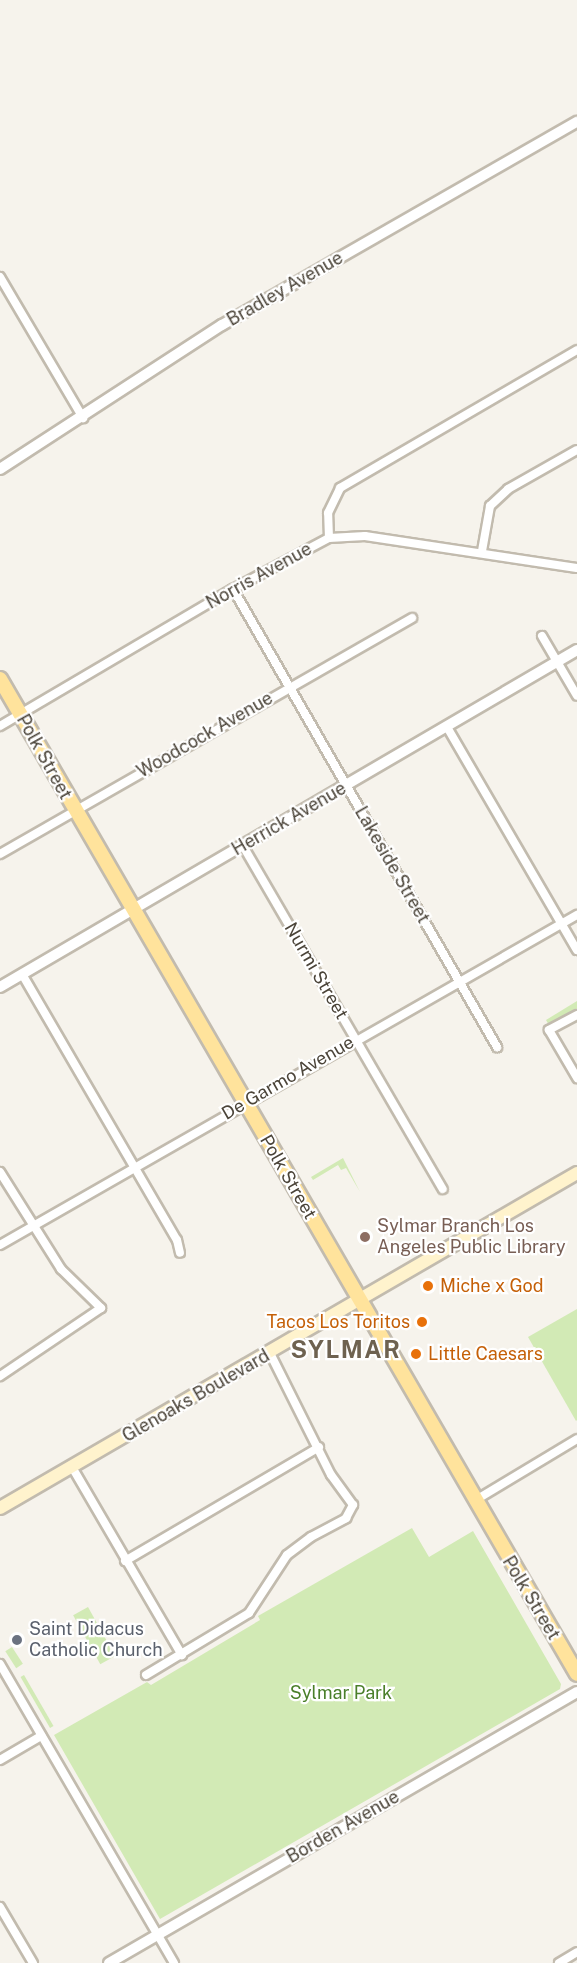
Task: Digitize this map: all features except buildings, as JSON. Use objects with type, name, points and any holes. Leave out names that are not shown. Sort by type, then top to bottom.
[{"type":"main road","name":"Polk Street","points":[[0,679],[473,1501],[577,1674]]},
{"type":"main road","name":"Glenoaks Boulevard","points":[[0,1508],[577,1173]]},
{"type":"street","name":"Bradley Avenue","points":[[1,466],[82,418],[225,323],[577,122]]},
{"type":"street","points":[[0,277],[82,418]]},
{"type":"street","name":"Norris Avenue","points":[[0,726],[233,589],[329,538],[328,513],[340,488],[577,350]]},
{"type":"street","points":[[482,552],[490,506],[508,489],[577,450]]},
{"type":"street","points":[[329,538],[365,536],[577,568]]},
{"type":"street","name":"Lakeside Street","points":[[233,589],[287,688],[346,785],[496,1047]]},
{"type":"street","name":"Woodcock Avenue","points":[[0,854],[412,618]]},
{"type":"street","points":[[542,636],[577,696]]},
{"type":"street","name":"Herrick Avenue","points":[[0,987],[577,650]]},
{"type":"street","points":[[447,727],[577,950]]},
{"type":"street","name":"Nurmi Street","points":[[243,846],[443,1189]]},
{"type":"street","name":"De Garmo Avenue","points":[[0,1245],[458,980],[577,915]]},
{"type":"street","points":[[22,974],[177,1240],[180,1253]]},
{"type":"street","points":[[577,1015],[549,1030],[577,1078]]},
{"type":"street","points":[[0,1172],[31,1226],[61,1269],[101,1308],[0,1376]]},
{"type":"street","points":[[146,1676],[249,1613],[287,1556],[311,1537],[346,1518],[353,1505],[331,1474],[319,1446],[270,1353]]},
{"type":"street","points":[[473,1501],[577,1439]]},
{"type":"street","points":[[124,1560],[319,1446]]},
{"type":"street","points":[[72,1467],[124,1560],[182,1655]]},
{"type":"street","points":[[0,1664],[174,1963]]},
{"type":"street","name":"Borden Avenue","points":[[109,1963],[577,1692]]},
{"type":"street","points":[[0,1760],[41,1736]]},
{"type":"street","points":[[0,1907],[33,1963]]},
{"type":"street","points":[[559,1963],[577,1952]]},
{"type":"green space","points":[[577,1001],[577,1010],[550,1027],[546,1020]]},
{"type":"green space","points":[[343,1158],[360,1192],[346,1168],[341,1170],[338,1165],[313,1180],[311,1177]]},
{"type":"green space","points":[[577,1309],[577,1420],[576,1421],[528,1337]]},
{"type":"green space","name":"Sylmar Park","points":[[412,1528],[429,1557],[473,1531],[561,1684],[560,1689],[160,1919],[54,1735],[147,1682],[151,1685],[260,1620],[258,1616]]},
{"type":"green space","points":[[88,1607],[115,1656],[100,1664],[73,1615]]},
{"type":"green space","points":[[12,1647],[23,1664],[16,1668],[5,1651]]},
{"type":"green space","points":[[24,1675],[54,1726],[50,1728],[21,1677]]},
{"type":"place","name":"Sylmar Branch Los Angeles Public Library","points":[[365,1237]]},
{"type":"place","name":"Miche x God","points":[[428,1286]]},
{"type":"place","name":"Tacos Los Toritos","points":[[422,1322]]},
{"type":"place","name":"Little Caesars","points":[[416,1354]]},
{"type":"place","name":"Saint Didacus Catholic Church","points":[[17,1640]]},
{"type":"district","name":"SYLMAR","points":[[346,1350]]}]
